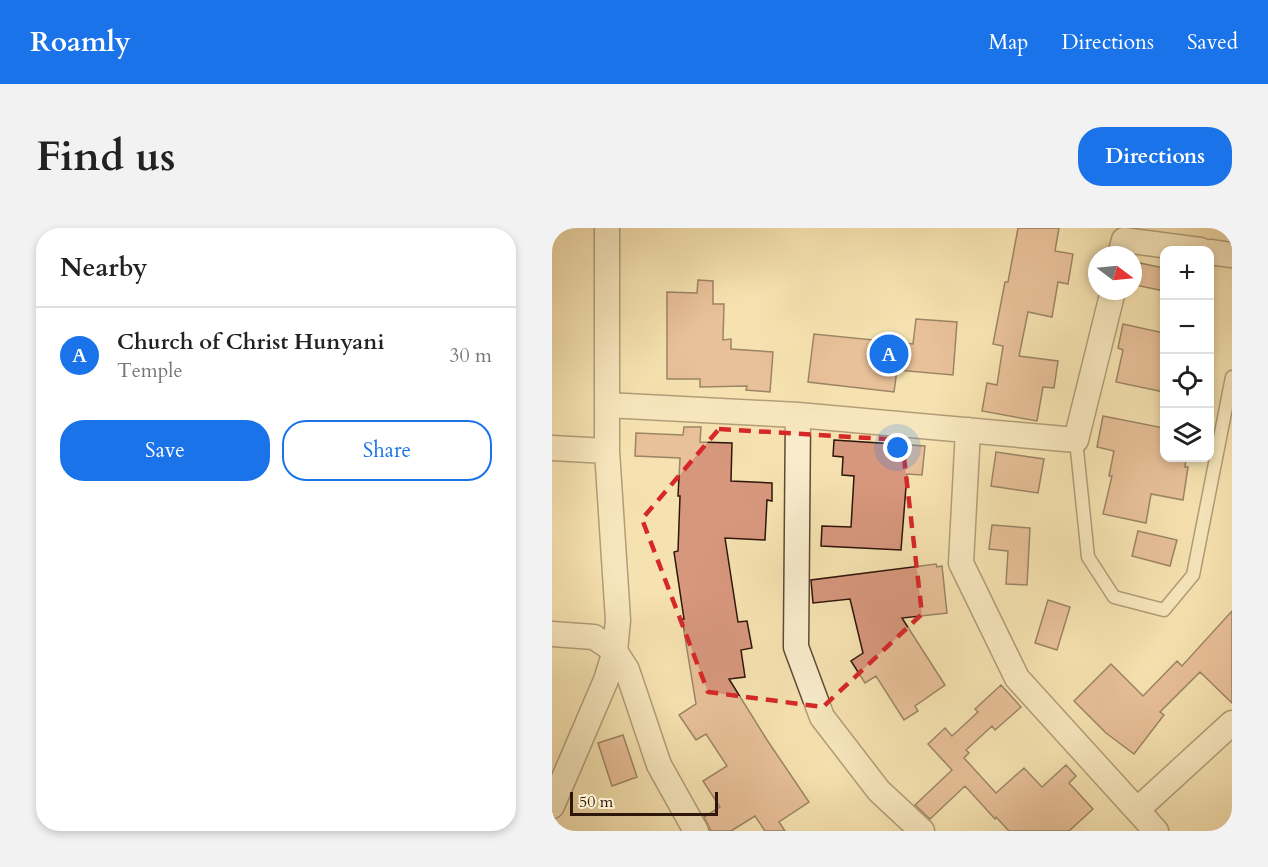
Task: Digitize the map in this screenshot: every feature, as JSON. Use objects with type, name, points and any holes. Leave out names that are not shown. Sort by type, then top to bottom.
[{"type":"street","points":[[552,806],[606,680],[615,651],[618,620],[607,451],[607,228]]},
{"type":"street","points":[[1122,246],[1124,240],[1170,246]]},
{"type":"street","points":[[1214,253],[1232,255]]},
{"type":"street","points":[[607,405],[798,416],[1076,440],[1111,300]]},
{"type":"street","points":[[798,416],[796,647],[822,717],[879,791],[922,831]]},
{"type":"street","points":[[968,430],[961,562],[1017,678],[1156,831]]},
{"type":"street","points":[[552,448],[607,451]]},
{"type":"street","points":[[552,634],[594,637],[615,651],[627,670],[659,765],[696,831]]},
{"type":"street","points":[[1137,810],[1232,723]]},
{"type":"lane","points":[[1076,440],[1088,557],[1114,597],[1164,610],[1193,575],[1232,377]]},
{"type":"highlighted area","points":[[719,429],[902,440],[922,614],[823,707],[708,692],[642,519]]},
{"type":"building","points":[[1018,228],[1059,228],[1055,251],[1073,254],[1068,284],[1058,282],[1052,317],[1028,312],[1019,356],[1058,361],[1054,388],[1043,387],[1037,421],[982,411],[987,383],[997,385],[1003,346],[993,344]]},
{"type":"building","points":[[1142,263],[1160,267],[1160,290],[1142,286]]},
{"type":"building","points":[[698,280],[713,281],[713,304],[724,304],[723,340],[731,339],[731,349],[773,352],[770,392],[746,390],[747,386],[700,387],[700,379],[667,379],[667,292],[697,293]]},
{"type":"building","points":[[916,319],[957,322],[953,375],[897,370],[894,392],[808,382],[814,334],[913,344]]},
{"type":"building","points":[[1123,324],[1160,332],[1160,391],[1116,382],[1123,350],[1118,348]]},
{"type":"building","points":[[1103,416],[1160,427],[1160,462],[1186,462],[1185,467],[1188,467],[1183,500],[1151,494],[1146,523],[1103,514],[1112,476],[1109,476],[1114,451],[1097,447]]},
{"type":"building","points":[[684,427],[701,427],[700,442],[732,443],[731,481],[772,483],[772,501],[767,500],[765,540],[725,538],[738,622],[747,621],[752,648],[741,650],[745,677],[729,679],[809,802],[779,822],[785,831],[765,831],[755,816],[731,831],[711,831],[704,817],[720,807],[703,781],[727,766],[706,734],[696,740],[679,715],[696,704],[674,552],[678,551],[680,458],[635,456],[636,433],[683,435]]},
{"type":"building","points":[[834,440],[925,446],[922,475],[907,474],[901,550],[821,546],[822,526],[851,527],[854,476],[842,475],[843,457],[833,456]]},
{"type":"building","points":[[996,452],[1044,459],[1038,493],[991,486]]},
{"type":"building","points":[[992,525],[1030,528],[1027,585],[1006,584],[1008,551],[989,549]]},
{"type":"building","points":[[1138,531],[1177,540],[1170,566],[1132,556]]},
{"type":"building","points":[[936,564],[937,567],[942,566],[947,613],[902,618],[945,685],[915,706],[918,711],[904,720],[876,676],[865,683],[851,661],[863,653],[850,599],[813,603],[811,580]]},
{"type":"building","points":[[1048,600],[1070,607],[1057,650],[1035,643]]},
{"type":"building","points":[[1232,611],[1232,703],[1200,672],[1160,712],[1164,715],[1134,754],[1106,733],[1074,701],[1111,664],[1143,696],[1177,661],[1182,666]]},
{"type":"building","points":[[1001,685],[1021,707],[995,730],[992,726],[966,750],[969,753],[964,758],[996,793],[1024,768],[1042,787],[1066,765],[1076,776],[1069,783],[1093,809],[1069,831],[1009,831],[965,786],[930,819],[915,805],[952,770],[928,744],[945,728],[952,736],[978,712],[975,709]]},
{"type":"building","points":[[623,735],[637,777],[612,786],[598,743]]},
{"type":"place","name":"Church of Christ Hunyani","points":[[889,354]]}]
